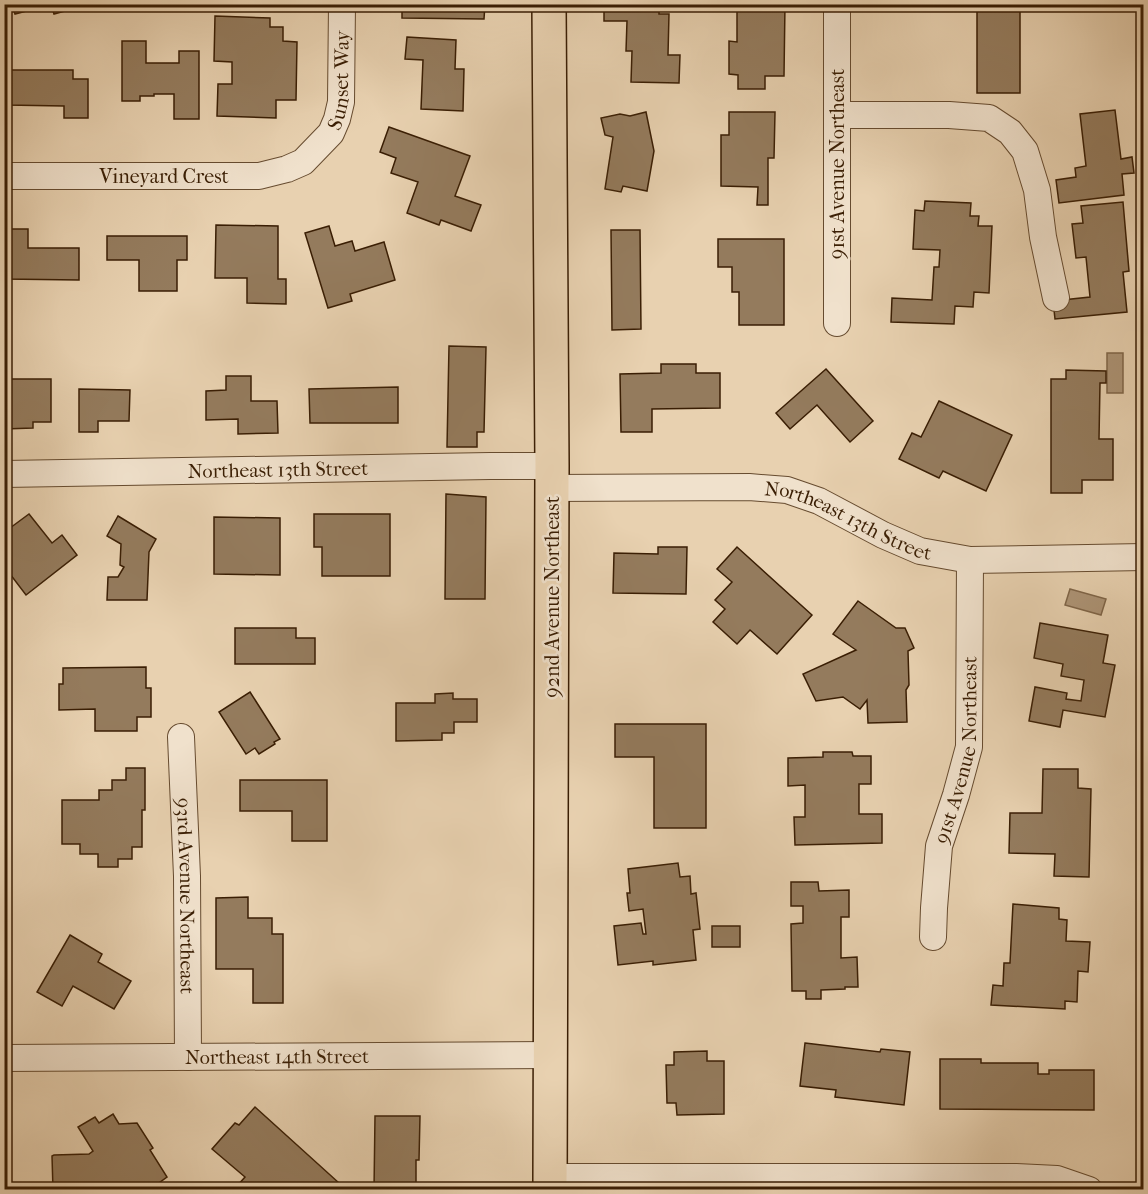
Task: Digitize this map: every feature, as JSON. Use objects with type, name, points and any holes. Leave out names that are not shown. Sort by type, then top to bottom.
[{"type":"main road","name":"92nd Avenue Northeast","points":[[549,4],[552,477],[550,1183]]},
{"type":"street","name":"Sunset Way","points":[[316,149],[331,133],[341,102],[342,4]]},
{"type":"street","name":"91st Avenue Northeast","points":[[837,4],[837,322]]},
{"type":"street","points":[[837,115],[949,115],[989,118],[1010,132],[1025,151],[1037,190],[1043,237],[1056,298]]},
{"type":"street","name":"Vineyard Crest","points":[[4,176],[259,176],[287,169],[303,162],[316,149]]},
{"type":"street","name":"Northeast 13th Street","points":[[4,474],[478,466],[552,477],[787,490],[819,501],[883,535],[920,551],[970,560],[1143,557]]},
{"type":"street","name":"91st Avenue Northeast","points":[[933,937],[939,846],[969,747],[970,560]]},
{"type":"street","name":"93rd Avenue Northeast","points":[[181,736],[187,876],[188,1057]]},
{"type":"street","name":"Northeast 14th Street","points":[[4,1058],[551,1055]]},
{"type":"street","points":[[550,1183],[1016,1178],[1057,1179],[1089,1190]]},
{"type":"shaded area","points":[[1107,353],[1123,353],[1123,393],[1107,393]]},
{"type":"shaded area","points":[[1070,589],[1106,599],[1101,615],[1065,605]]},
{"type":"building","points":[[12,4],[37,4],[38,8],[15,14]]},
{"type":"building","points":[[51,4],[90,4],[54,14]]},
{"type":"building","points":[[402,4],[485,4],[484,19],[402,18]]},
{"type":"building","points":[[604,4],[659,4],[659,14],[669,14],[668,55],[680,55],[679,83],[631,82],[632,51],[626,51],[627,21],[604,21]]},
{"type":"building","points":[[737,4],[785,4],[784,76],[765,76],[765,89],[738,89],[738,75],[729,74],[729,41],[737,42]]},
{"type":"building","points":[[977,4],[1020,4],[1020,93],[977,93]]},
{"type":"building","points":[[215,16],[270,18],[270,27],[283,27],[283,41],[297,42],[296,100],[276,100],[276,118],[217,116],[218,84],[232,84],[232,62],[214,61]]},
{"type":"building","points":[[407,37],[456,40],[455,69],[464,69],[463,111],[421,109],[423,60],[405,59]]},
{"type":"building","points":[[122,41],[146,41],[146,63],[179,63],[179,51],[199,51],[199,119],[174,119],[174,94],[154,94],[154,96],[140,96],[140,101],[122,101]]},
{"type":"building","points":[[6,70],[73,70],[73,79],[88,79],[88,118],[64,118],[64,106],[6,105]]},
{"type":"building","points":[[1115,110],[1121,159],[1132,157],[1134,173],[1122,174],[1124,195],[1059,203],[1056,180],[1076,177],[1075,168],[1086,166],[1080,114]]},
{"type":"building","points":[[646,112],[654,151],[647,191],[623,186],[621,192],[605,189],[613,137],[605,135],[601,118],[620,114],[630,116]]},
{"type":"building","points":[[729,112],[775,112],[774,158],[768,158],[768,205],[757,205],[758,187],[721,186],[721,135],[729,135]]},
{"type":"building","points":[[389,127],[470,156],[455,196],[481,205],[471,231],[441,220],[439,225],[407,213],[418,182],[391,173],[396,158],[380,152]]},
{"type":"building","points":[[925,201],[971,203],[970,216],[979,216],[978,226],[992,226],[989,293],[974,292],[973,307],[955,306],[954,324],[891,322],[892,298],[932,300],[934,267],[939,267],[940,250],[913,249],[915,210],[924,211]]},
{"type":"building","points":[[1123,202],[1129,271],[1123,272],[1127,312],[1055,319],[1053,301],[1090,297],[1086,257],[1076,258],[1072,224],[1083,223],[1081,206]]},
{"type":"building","points":[[216,225],[278,226],[278,279],[286,279],[286,304],[247,303],[247,278],[215,278]]},
{"type":"building","points":[[329,226],[335,246],[352,241],[355,251],[384,242],[395,280],[350,294],[352,301],[328,308],[305,233]]},
{"type":"building","points":[[4,229],[28,229],[28,248],[79,248],[79,280],[4,279]]},
{"type":"building","points":[[611,230],[640,230],[641,329],[612,330]]},
{"type":"building","points":[[107,236],[187,236],[187,260],[177,260],[177,291],[139,291],[139,260],[107,260]]},
{"type":"building","points":[[718,239],[784,239],[784,325],[739,325],[739,292],[732,292],[732,267],[718,267]]},
{"type":"building","points":[[449,346],[486,347],[484,432],[477,432],[477,447],[447,447]]},
{"type":"building","points":[[661,364],[696,364],[696,373],[720,373],[720,408],[652,409],[652,432],[621,432],[620,374],[661,373]]},
{"type":"building","points":[[826,369],[873,421],[850,442],[817,405],[790,429],[776,413]]},
{"type":"building","points":[[1066,370],[1106,371],[1106,383],[1100,383],[1099,439],[1113,439],[1113,480],[1082,480],[1082,493],[1051,493],[1051,379],[1066,379]]},
{"type":"building","points":[[226,376],[251,376],[251,401],[277,401],[278,433],[238,434],[238,419],[206,420],[206,391],[226,390]]},
{"type":"building","points":[[4,379],[51,379],[51,422],[33,422],[33,428],[4,429]]},
{"type":"building","points":[[398,387],[398,423],[310,423],[309,389]]},
{"type":"building","points":[[79,389],[130,390],[129,421],[98,421],[98,432],[79,432]]},
{"type":"building","points":[[939,401],[1012,435],[986,491],[943,471],[939,478],[899,459],[912,433],[921,437]]},
{"type":"building","points":[[446,494],[486,497],[485,599],[445,599]]},
{"type":"building","points":[[29,514],[52,543],[62,535],[77,555],[26,595],[7,570],[4,572],[4,523],[6,522],[10,528]]},
{"type":"building","points":[[314,514],[390,514],[390,576],[322,576],[322,547],[314,547]]},
{"type":"building","points":[[118,516],[156,539],[149,552],[147,600],[107,600],[108,577],[118,577],[124,567],[120,565],[121,544],[107,536]]},
{"type":"building","points":[[214,517],[280,518],[280,575],[214,574]]},
{"type":"building","points":[[658,547],[687,547],[686,594],[613,593],[614,553],[658,554]]},
{"type":"building","points":[[737,547],[812,615],[777,654],[750,630],[737,644],[713,622],[725,609],[715,600],[732,582],[717,569]]},
{"type":"building","points":[[858,601],[896,628],[905,628],[914,648],[908,651],[907,722],[868,723],[867,700],[860,709],[843,697],[816,701],[803,674],[856,650],[833,634]]},
{"type":"building","points":[[1040,623],[1108,635],[1103,663],[1115,665],[1105,717],[1063,710],[1060,727],[1029,721],[1035,687],[1067,693],[1066,699],[1081,701],[1084,680],[1061,676],[1063,664],[1034,658]]},
{"type":"building","points":[[235,628],[296,628],[296,638],[315,638],[315,664],[235,664]]},
{"type":"building","points":[[146,667],[146,688],[151,688],[151,717],[137,717],[137,731],[95,731],[95,709],[59,710],[59,684],[63,684],[63,668]]},
{"type":"building","points":[[250,692],[280,739],[259,754],[255,748],[246,754],[219,712]]},
{"type":"building","points":[[453,693],[453,699],[477,699],[477,722],[454,722],[454,733],[442,733],[442,740],[396,741],[396,703],[435,703],[435,694]]},
{"type":"building","points":[[615,724],[706,724],[706,828],[654,828],[654,757],[615,757]]},
{"type":"building","points":[[823,752],[852,752],[853,756],[871,756],[871,784],[859,784],[859,814],[882,814],[882,843],[795,845],[794,817],[805,817],[805,785],[788,786],[788,758],[823,757]]},
{"type":"building","points":[[126,768],[145,768],[142,847],[132,847],[132,859],[118,859],[118,867],[98,867],[98,854],[80,854],[80,844],[62,844],[62,800],[99,800],[99,790],[112,790],[112,780],[126,780]]},
{"type":"building","points":[[1043,769],[1078,769],[1078,788],[1091,789],[1089,877],[1054,876],[1055,854],[1009,853],[1010,813],[1042,813]]},
{"type":"building","points":[[240,780],[327,780],[327,841],[292,841],[292,811],[240,811]]},
{"type":"building","points":[[678,863],[680,877],[690,876],[691,894],[696,893],[700,929],[693,930],[696,960],[653,965],[653,961],[618,965],[614,926],[641,923],[643,934],[646,934],[643,909],[629,911],[628,869]]},
{"type":"building","points":[[791,882],[818,882],[819,891],[849,890],[849,917],[841,917],[841,958],[857,957],[858,987],[821,990],[821,999],[806,999],[806,991],[792,991],[791,924],[803,923],[803,906],[791,906]]},
{"type":"building","points":[[248,897],[248,918],[272,918],[272,934],[283,934],[283,1003],[253,1003],[253,969],[216,969],[216,898]]},
{"type":"building","points":[[1013,904],[1059,908],[1059,919],[1067,920],[1066,941],[1090,942],[1088,972],[1078,971],[1077,1002],[1065,1001],[1065,1009],[991,1005],[993,985],[1003,986],[1004,963],[1010,963]]},
{"type":"building","points":[[712,926],[740,926],[740,947],[712,947]]},
{"type":"building","points":[[70,935],[102,954],[98,962],[131,981],[114,1009],[73,986],[62,1006],[37,992]]},
{"type":"building","points":[[805,1043],[880,1052],[881,1049],[910,1052],[904,1105],[835,1097],[836,1090],[800,1086]]},
{"type":"building","points":[[707,1051],[707,1061],[724,1061],[724,1114],[677,1115],[676,1103],[667,1103],[666,1065],[674,1065],[674,1052]]},
{"type":"building","points":[[940,1059],[981,1059],[981,1063],[1038,1063],[1038,1074],[1049,1074],[1049,1070],[1094,1070],[1094,1110],[940,1109]]},
{"type":"building","points":[[255,1107],[339,1183],[333,1190],[242,1190],[237,1186],[245,1177],[212,1149],[235,1123],[239,1125]]},
{"type":"building","points":[[113,1114],[119,1124],[137,1123],[153,1148],[150,1150],[167,1177],[149,1190],[108,1190],[104,1183],[93,1190],[53,1190],[52,1156],[89,1154],[93,1151],[78,1127],[95,1117],[99,1123]]},
{"type":"building","points":[[375,1116],[420,1116],[416,1190],[374,1190]]}]
